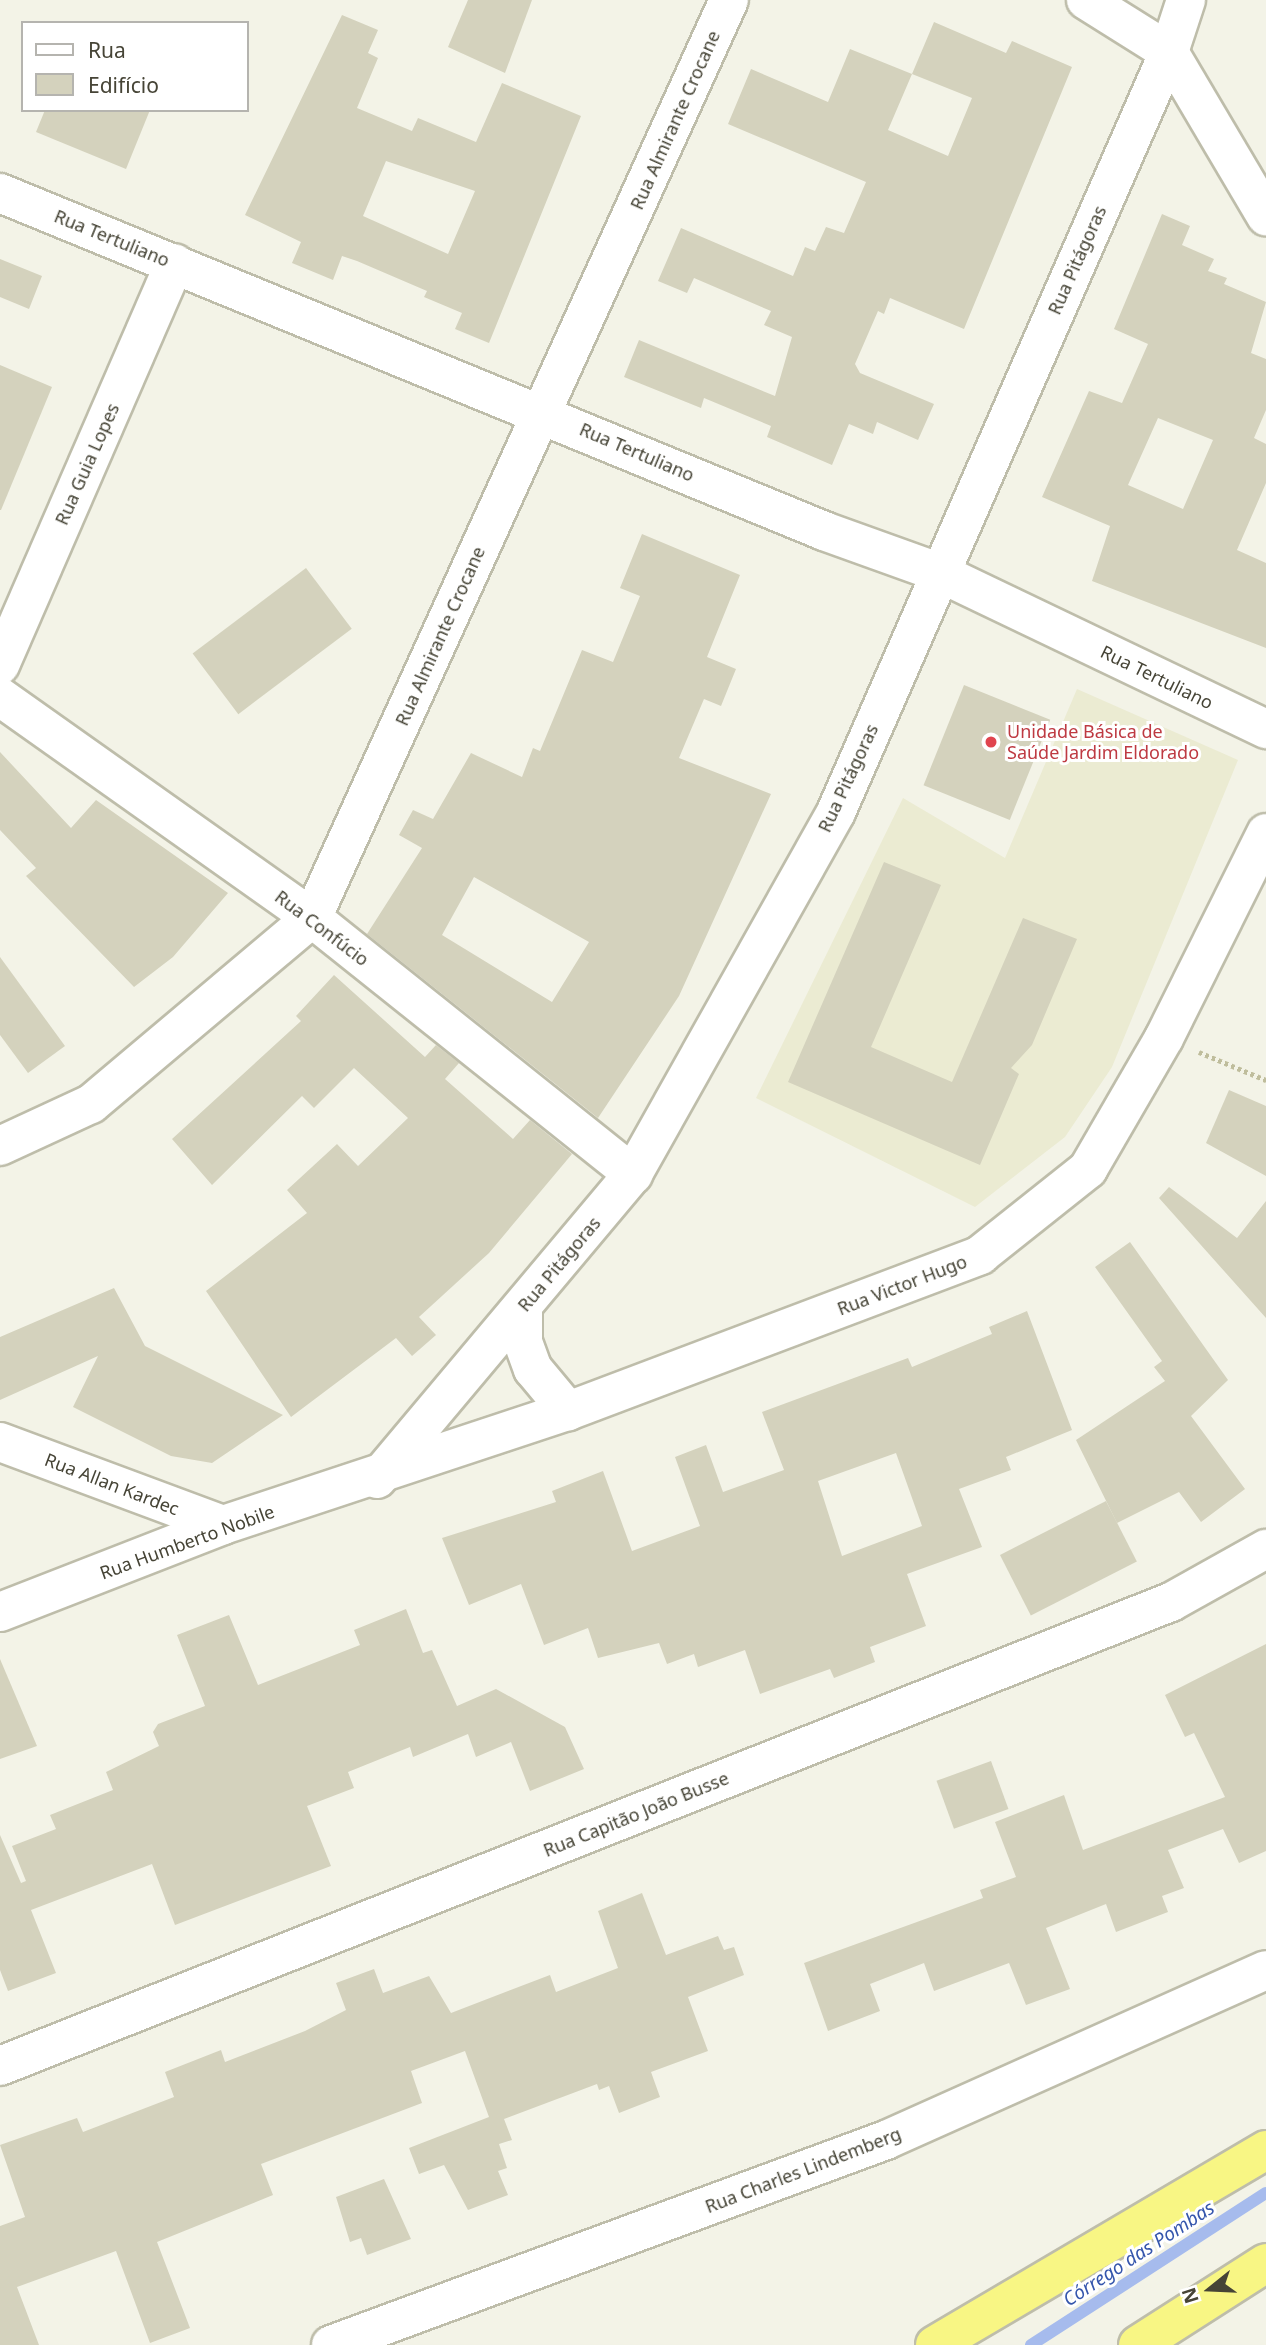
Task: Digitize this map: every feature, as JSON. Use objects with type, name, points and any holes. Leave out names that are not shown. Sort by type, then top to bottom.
[{"type":"highway","points":[[935,2345],[1266,2150]]},
{"type":"highway","points":[[1138,2345],[1266,2263]]},
{"type":"street","name":"Rua Almirante Crocane","points":[[0,1146],[91,1104],[312,918],[729,0]]},
{"type":"street","points":[[1086,0],[1170,52],[1266,216]]},
{"type":"street","name":"Rua Pitágoras","points":[[377,1479],[633,1174],[836,812],[938,572],[1170,52],[1186,0]]},
{"type":"street","name":"Rua Tertuliano","points":[[0,193],[542,411],[824,531],[938,572],[1266,729]]},
{"type":"street","name":"Rua Guia Lopes","points":[[0,665],[175,263]]},
{"type":"street","name":"Rua Confúcio","points":[[0,697],[312,918],[633,1174]]},
{"type":"street","name":"Rua Victor Hugo","points":[[377,1479],[568,1411],[980,1255],[1088,1169],[1164,1038],[1266,833]]},
{"type":"street","points":[[523,1307],[523,1342],[533,1369],[568,1411]]},
{"type":"street","name":"Rua Allan Kardec","points":[[0,1442],[223,1525]]},
{"type":"street","name":"Rua Humberto Nobile","points":[[0,1612],[223,1525],[377,1479]]},
{"type":"street","name":"Rua Capitão João Busse","points":[[0,2066],[1171,1602],[1266,1549]]},
{"type":"street","name":"Rua Charles Lindemberg","points":[[331,2345],[886,2140],[1266,1970]]},
{"type":"path","points":[[1164,1038],[1266,1080]]},
{"type":"shaded area","points":[[1077,689],[1238,760],[1112,1067],[1065,1137],[975,1207],[756,1098],[903,798],[1005,858]]},
{"type":"building","points":[[468,0],[532,0],[505,73],[448,47]]},
{"type":"building","points":[[342,15],[378,30],[368,53],[378,58],[357,108],[412,131],[418,118],[476,142],[502,83],[581,116],[489,343],[455,329],[462,313],[424,297],[427,291],[357,261],[342,256],[333,280],[292,263],[301,242],[245,215]],"holes":[[[386,161],[475,191],[448,254],[363,216]]]},
{"type":"building","points":[[934,22],[1006,53],[1012,41],[1072,67],[964,329],[890,298],[884,314],[878,311],[855,364],[860,373],[934,404],[918,440],[877,422],[873,434],[849,424],[832,465],[767,437],[771,426],[704,398],[701,408],[624,377],[639,340],[775,396],[792,337],[764,325],[771,311],[694,278],[687,293],[658,281],[681,228],[793,276],[805,247],[815,251],[826,227],[844,233],[866,182],[728,124],[751,69],[828,102],[850,49],[912,74]],"holes":[[[912,74],[972,98],[948,156],[888,130]]]},
{"type":"building","points":[[44,112],[149,112],[126,169],[36,132]]},
{"type":"building","points":[[1162,214],[1190,226],[1182,245],[1214,259],[1208,271],[1227,278],[1224,284],[1266,302],[1251,353],[1266,359],[1266,410],[1254,438],[1266,444],[1266,483],[1237,550],[1266,563],[1266,648],[1092,581],[1110,526],[1042,497],[1089,391],[1122,403],[1148,344],[1114,329]],"holes":[[[1158,418],[1213,440],[1183,509],[1128,485]]]},
{"type":"building","points":[[0,259],[42,276],[29,309],[0,297]]},
{"type":"building","points":[[0,365],[52,387],[1,510],[0,510]]},
{"type":"building","points":[[642,534],[740,575],[707,657],[736,669],[721,706],[704,699],[679,758],[771,794],[679,996],[598,1118],[367,934],[422,848],[399,835],[413,810],[433,819],[471,753],[522,777],[533,748],[540,751],[582,650],[613,662],[640,596],[620,588]],"holes":[[[474,877],[589,942],[552,1002],[442,935]]]},
{"type":"building","points":[[306,568],[352,629],[238,714],[193,653]]},
{"type":"building","name":"Unidade Básica de Saúde Jardim Eldorado","points":[[964,685],[1050,720],[1010,820],[924,785]]},
{"type":"building","points":[[0,752],[71,828],[96,800],[228,893],[173,957],[134,987],[26,876],[36,868],[0,830]]},
{"type":"building","points":[[884,862],[941,885],[871,1047],[952,1082],[1023,918],[1077,939],[1032,1045],[1011,1068],[1019,1074],[980,1165],[788,1082]]},
{"type":"building","points":[[0,957],[65,1046],[28,1073],[0,1035]]},
{"type":"building","points":[[334,975],[425,1057],[436,1045],[459,1063],[445,1079],[513,1139],[530,1120],[572,1154],[489,1253],[419,1317],[436,1335],[412,1356],[396,1338],[291,1417],[206,1291],[307,1213],[287,1190],[337,1144],[358,1166],[408,1118],[354,1068],[314,1108],[302,1096],[212,1185],[172,1139],[301,1021],[296,1016]]},
{"type":"building","points":[[1229,1090],[1266,1106],[1266,1176],[1206,1143]]},
{"type":"building","points":[[1169,1187],[1237,1238],[1266,1201],[1266,1318],[1159,1198]]},
{"type":"building","points":[[1130,1242],[1228,1380],[1191,1416],[1245,1489],[1201,1522],[1179,1492],[1117,1523],[1076,1440],[1165,1381],[1154,1367],[1162,1361],[1095,1267]]},
{"type":"building","points":[[114,1288],[145,1346],[283,1415],[212,1463],[171,1456],[73,1407],[98,1356],[0,1400],[0,1337]]},
{"type":"building","points":[[1027,1311],[1072,1430],[1006,1457],[1011,1470],[959,1489],[982,1547],[907,1574],[926,1626],[870,1647],[875,1662],[834,1678],[830,1669],[760,1694],[745,1650],[698,1667],[694,1654],[667,1664],[659,1643],[598,1658],[588,1628],[544,1645],[521,1584],[469,1605],[442,1538],[556,1502],[552,1491],[603,1471],[632,1551],[700,1526],[675,1457],[706,1445],[723,1492],[784,1470],[762,1412],[908,1358],[912,1367],[992,1334],[989,1327]],"holes":[[[896,1453],[922,1526],[842,1556],[818,1481]]]},
{"type":"building","points":[[1106,1501],[1137,1562],[1031,1616],[1000,1555]]},
{"type":"building","points":[[406,1609],[423,1653],[432,1650],[457,1706],[496,1689],[565,1727],[584,1769],[530,1791],[511,1742],[476,1757],[468,1734],[413,1757],[410,1747],[348,1772],[354,1788],[307,1806],[331,1866],[175,1925],[152,1864],[31,1910],[56,1973],[8,1991],[0,1970],[0,1835],[21,1883],[26,1881],[12,1846],[56,1829],[50,1815],[113,1790],[106,1772],[159,1746],[153,1732],[158,1724],[205,1706],[177,1635],[229,1615],[258,1685],[360,1645],[354,1630]]},
{"type":"building","points":[[1266,1644],[1266,1851],[1239,1863],[1223,1829],[1168,1850],[1184,1888],[1162,1896],[1168,1912],[1116,1932],[1106,1904],[1046,1928],[1070,1989],[1026,2005],[1009,1963],[934,1991],[924,1963],[870,1984],[880,2011],[828,2031],[804,1963],[983,1898],[980,1890],[1016,1877],[995,1822],[1064,1795],[1083,1850],[1225,1797],[1194,1733],[1185,1737],[1165,1695]]},
{"type":"building","points":[[0,1659],[37,1746],[0,1759]]},
{"type":"building","points":[[991,1761],[1008,1809],[954,1829],[936,1781]]},
{"type":"building","points":[[642,1893],[666,1955],[718,1936],[724,1950],[734,1947],[744,1975],[688,1997],[708,2051],[651,2072],[660,2097],[619,2113],[609,2086],[599,2090],[597,2084],[504,2119],[512,2140],[499,2144],[507,2168],[498,2171],[508,2195],[468,2210],[444,2165],[419,2174],[409,2148],[489,2117],[465,2051],[411,2071],[422,2103],[261,2164],[273,2195],[157,2242],[190,2328],[150,2343],[116,2251],[17,2287],[39,2345],[0,2345],[0,2226],[25,2217],[0,2145],[77,2118],[83,2132],[174,2097],[165,2072],[221,2050],[225,2062],[305,2031],[346,2010],[336,1983],[374,1969],[383,1993],[429,1976],[451,2013],[550,1975],[556,1992],[618,1968],[598,1911]]},
{"type":"building","points":[[384,2179],[411,2239],[367,2255],[361,2238],[350,2242],[336,2197]]},
{"type":"waterway","name":"Córrego das Pombas","points":[[1031,2345],[1266,2193]]},
{"type":"place","name":"Unidade Básica de Saúde Jardim Eldorado","points":[[991,742]]}]
